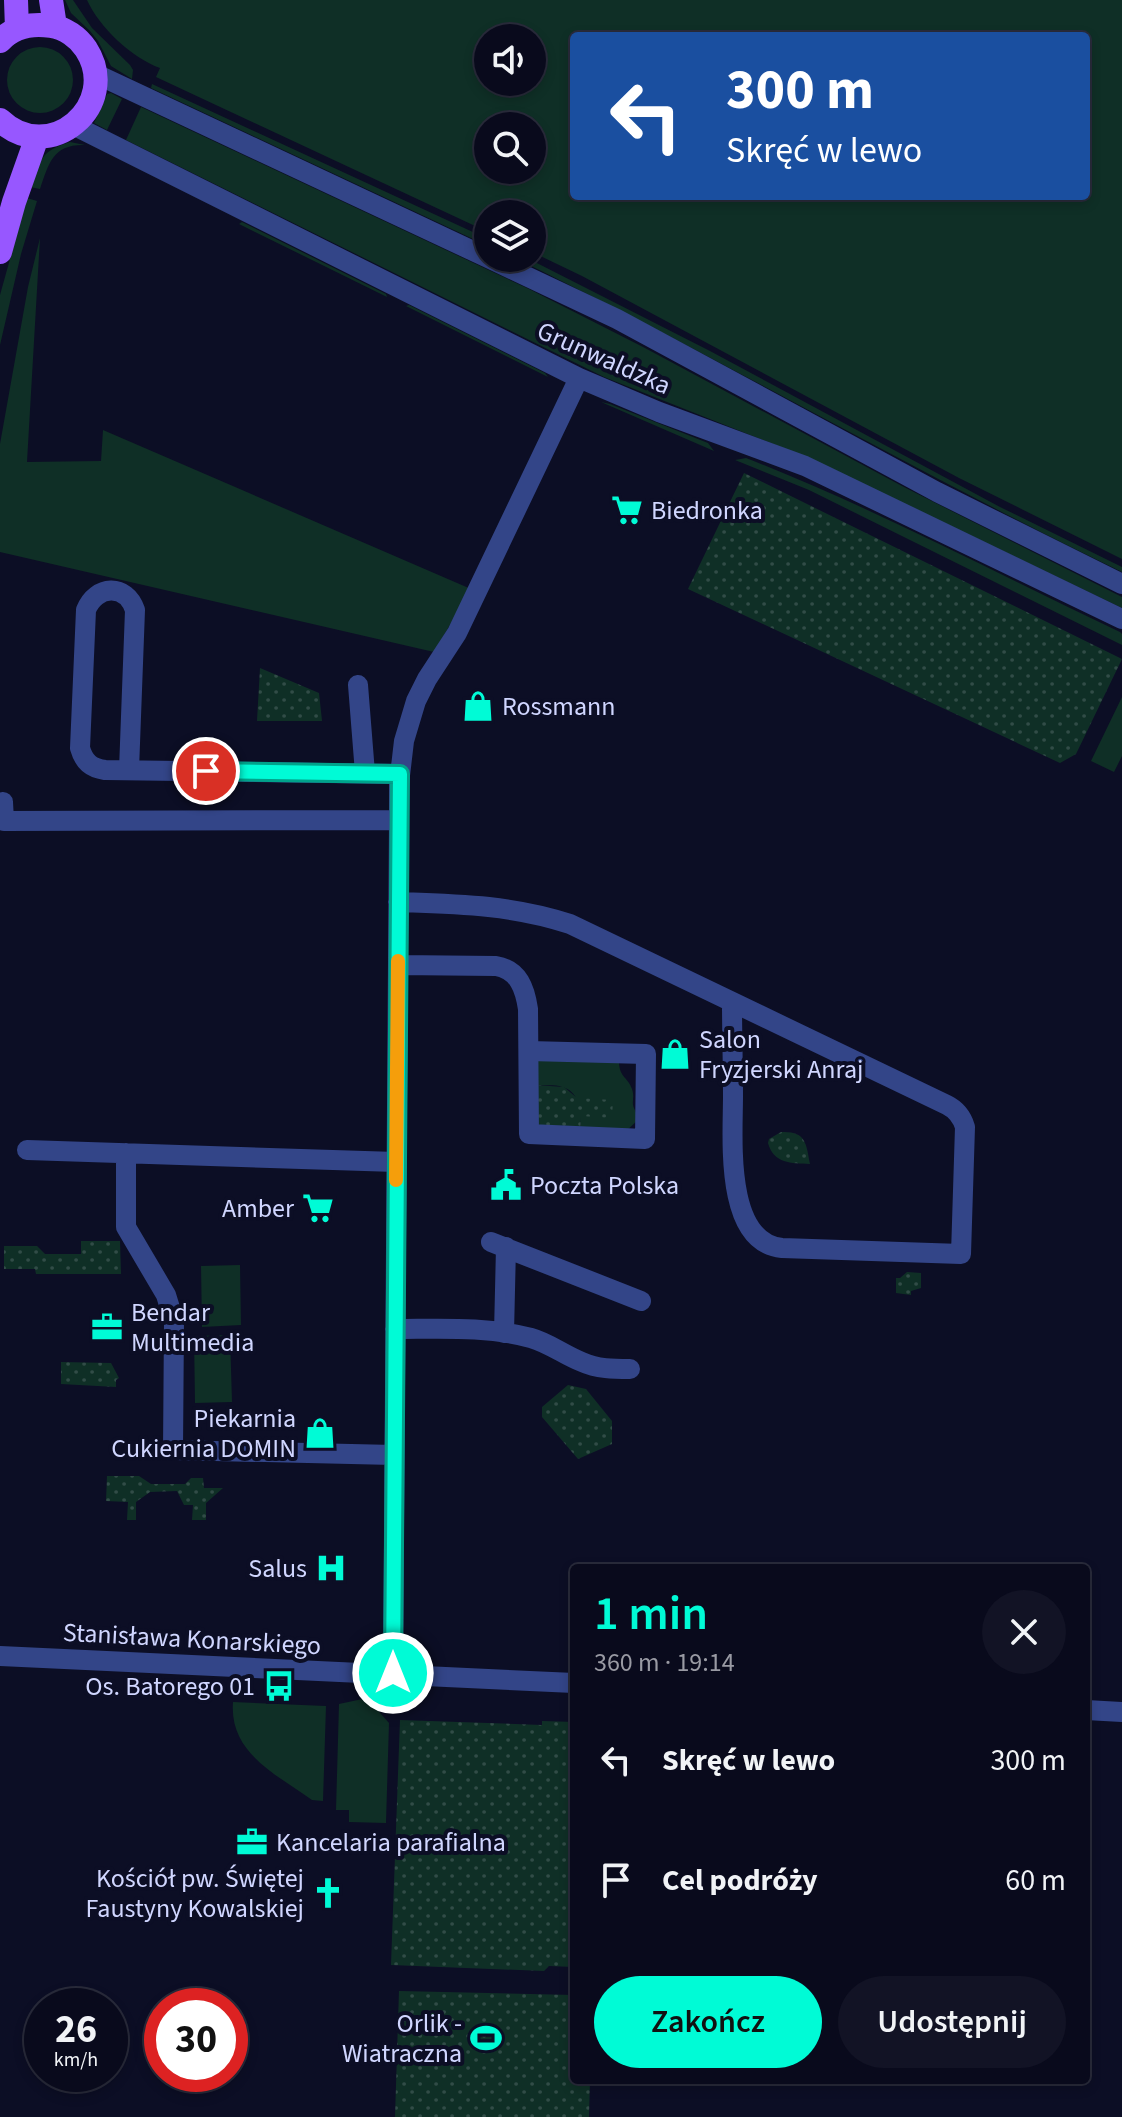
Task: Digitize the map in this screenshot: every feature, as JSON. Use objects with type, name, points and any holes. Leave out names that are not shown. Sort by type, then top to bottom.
[{"type":"main road","points":[[8,35],[16,0]]},
{"type":"main road","points":[[51,0],[55,26]]},
{"type":"main road","points":[[1,125],[37,137],[62,132],[87,112],[95,93],[96,74],[91,58],[70,33],[55,26],[35,24],[8,35]]},
{"type":"main road","points":[[0,252],[37,137]]},
{"type":"street","name":"Grunwaldzka","points":[[96,74],[474,251]]},
{"type":"street","name":"Grunwaldzka","points":[[73,125],[579,378],[659,412],[805,466],[1122,619]]},
{"type":"street","name":"Grunwaldzka","points":[[518,272],[617,319],[937,492],[1122,584]]},
{"type":"street","points":[[393,1673],[399,812],[404,741],[416,701],[457,633],[579,378]]},
{"type":"street","points":[[129,770],[135,610],[126,595],[109,590],[92,599],[86,610],[80,748],[90,766],[105,770],[400,774]]},
{"type":"street","points":[[358,685],[365,773]]},
{"type":"street","points":[[3,802],[4,821],[399,812]]},
{"type":"street","points":[[398,902],[486,905],[546,915],[570,924],[947,1105],[958,1112],[965,1127],[961,1254],[782,1248],[760,1241],[741,1208],[734,1178],[732,1002]]},
{"type":"street","points":[[398,965],[496,966],[510,971],[522,984],[526,999],[529,1051],[529,1134],[645,1139],[646,1054],[529,1051]]},
{"type":"street","points":[[27,1150],[396,1162]]},
{"type":"street","points":[[126,1153],[126,1227],[166,1295],[174,1321],[173,1450],[394,1455]]},
{"type":"street","points":[[504,1333],[498,1244],[641,1301]]},
{"type":"street","points":[[395,1329],[504,1333],[537,1340],[590,1365],[630,1369]]},
{"type":"street","name":"Stanisława Konarskiego","points":[[0,1656],[570,1683]]},
{"type":"street","points":[[1090,1710],[1122,1712]]},
{"type":"green space","points":[[65,0],[73,0],[92,28],[130,65],[132,79],[111,66],[98,41],[71,13]]},
{"type":"green space","points":[[87,0],[1122,0],[1122,559],[959,478],[546,259],[546,200],[474,200],[474,225],[156,77],[160,68],[138,57],[108,31]]},
{"type":"green space","points":[[33,47],[47,47],[59,52],[68,61],[73,80],[71,93],[64,104],[47,113],[33,113],[21,108],[12,99],[7,87],[7,73],[12,61],[21,52]]},
{"type":"green space","points":[[152,84],[474,233],[474,239],[151,88]]},
{"type":"green space","points":[[107,94],[122,99],[107,130],[94,123]]},
{"type":"green space","points":[[141,107],[474,263],[474,272],[493,272],[529,289],[902,486],[1122,597],[1122,608],[811,459],[604,377],[126,140]]},
{"type":"green space","points":[[70,142],[85,145],[59,152],[50,163],[40,189],[30,187],[47,153]]},
{"type":"green space","points":[[27,198],[37,201],[0,345],[0,295]]},
{"type":"green space","points":[[242,222],[386,294],[387,297],[239,224]]},
{"type":"green space","points":[[40,238],[27,462],[101,461],[103,430],[471,589],[434,652],[0,552],[0,444],[28,287]]},
{"type":"green space","points":[[546,268],[710,351],[1000,507],[1122,567],[1122,572],[970,495],[543,272],[546,272]]},
{"type":"green space","points":[[406,306],[545,373],[548,377]]},
{"type":"green space","points":[[601,402],[708,443],[714,451]]},
{"type":"green space","points":[[746,458],[888,519],[1120,632],[1122,645],[809,490],[735,460]]},
{"type":"green space","points":[[744,473],[1122,659],[1076,754],[1060,763],[688,589]]},
{"type":"green space","points":[[260,668],[319,693],[322,721],[257,721]]},
{"type":"green space","points":[[1122,697],[1122,756],[1114,772],[1091,761]]},
{"type":"green space","points":[[545,1055],[619,1063],[632,1089],[633,1104],[639,1119],[624,1133],[580,1133],[579,1106],[573,1094],[559,1086],[535,1085],[535,1062]]},
{"type":"green space","points":[[535,1085],[564,1087],[577,1098],[613,1100],[612,1118],[581,1116],[580,1133],[541,1127],[536,1122]]},
{"type":"green space","points":[[781,1132],[800,1136],[810,1164],[784,1161],[774,1155],[769,1139]]},
{"type":"green space","points":[[81,1241],[120,1241],[121,1274],[36,1274],[35,1269],[4,1269],[4,1246],[37,1246],[45,1254],[81,1254]]},
{"type":"green space","points":[[240,1265],[241,1325],[202,1327],[201,1266]]},
{"type":"green space","points":[[907,1272],[921,1273],[921,1288],[911,1291],[911,1295],[896,1293],[896,1278]]},
{"type":"green space","points":[[230,1335],[232,1402],[195,1403],[194,1336]]},
{"type":"green space","points":[[61,1362],[111,1363],[119,1378],[116,1387],[61,1384]]},
{"type":"green space","points":[[568,1385],[586,1389],[612,1421],[612,1444],[578,1459],[542,1417],[542,1407]]},
{"type":"green space","points":[[107,1476],[139,1476],[151,1484],[185,1484],[191,1478],[203,1478],[204,1488],[223,1488],[206,1503],[206,1520],[192,1520],[193,1505],[184,1505],[177,1491],[150,1492],[136,1502],[136,1520],[127,1520],[128,1502],[106,1501]]},
{"type":"green space","points":[[367,1698],[389,1723],[386,1823],[349,1822],[349,1810],[336,1810],[339,1704]]},
{"type":"green space","points":[[233,1702],[326,1706],[323,1801],[312,1800],[284,1781],[247,1749],[234,1720]]},
{"type":"green space","points":[[400,1720],[542,1725],[542,1721],[570,1722],[570,1967],[549,1966],[544,1971],[391,1965]]},
{"type":"green space","name":"Orlik - Wiatraczna","points":[[399,1991],[570,1995],[570,2084],[590,2084],[589,2117],[395,2117]]},
{"type":"slow traffic","points":[[396,1180],[398,961]]},
{"type":"place","name":"Biedronka","points":[[627,510]]},
{"type":"place","name":"Rossmann","points":[[478,706]]},
{"type":"place","name":"Salon Fryzjerski Anraj","points":[[675,1054]]},
{"type":"place","name":"Poczta Polska","points":[[506,1185]]},
{"type":"place","name":"Amber","points":[[318,1208]]},
{"type":"place","name":"Bendar Multimedia","points":[[107,1327]]},
{"type":"place","name":"Piekarnia Cukiernia DOMIN","points":[[320,1433]]},
{"type":"place","name":"Salus","points":[[331,1568]]},
{"type":"place","name":"Os. Batorego 01","points":[[279,1686]]},
{"type":"place","name":"Kancelaria parafialna","points":[[252,1842]]},
{"type":"place","name":"Kościół pw. Świętej Faustyny Kowalskiej","points":[[328,1893]]},
{"type":"place","name":"Orlik - Wiatraczna","points":[[486,2038]]},
{"type":"route","points":[[206,771],[400,774],[393,1673]]}]
